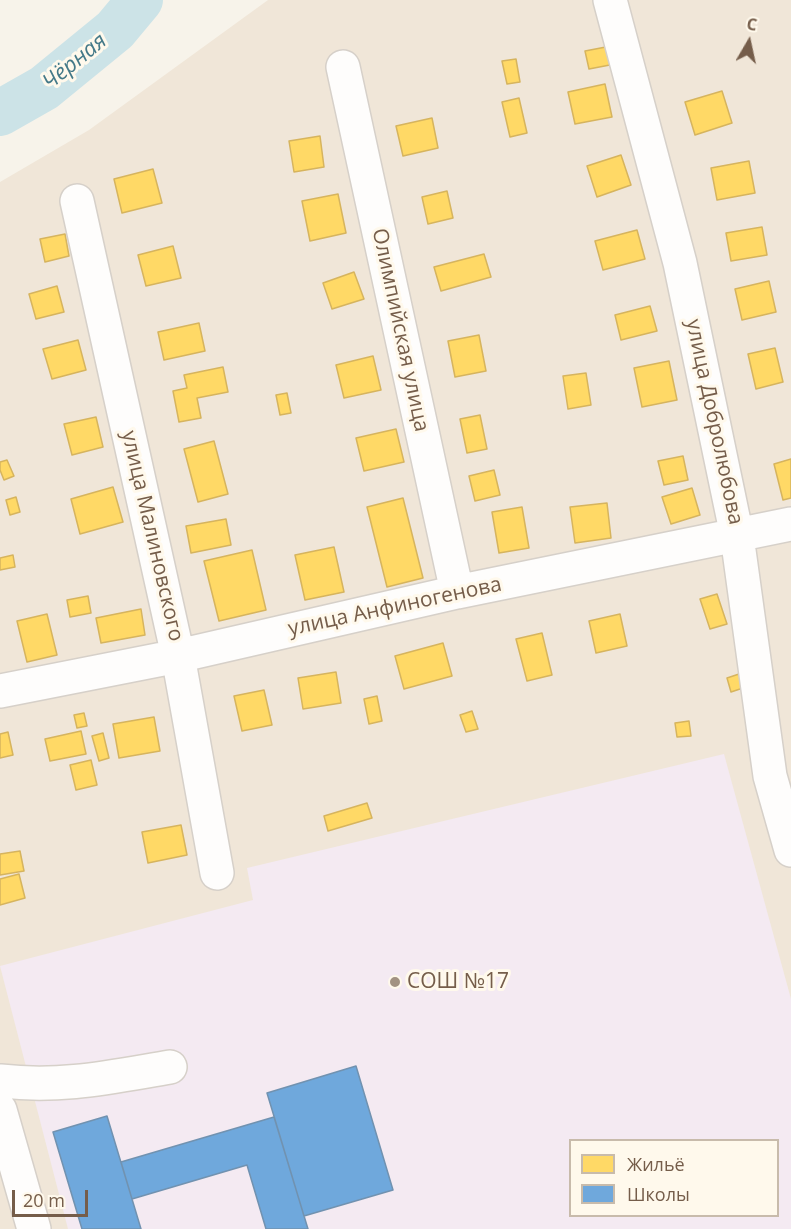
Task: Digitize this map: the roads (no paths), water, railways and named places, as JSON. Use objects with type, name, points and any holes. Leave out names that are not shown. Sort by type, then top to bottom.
[{"type":"street","name":"улица Добролюбова","points":[[610,0],[680,264],[737,536],[770,776],[791,850]]},
{"type":"street","name":"Олимпийская улица","points":[[343,67],[457,592]]},
{"type":"street","name":"улица Малиновского","points":[[77,201],[178,656],[217,873]]},
{"type":"street","name":"улица Анфиногенова","points":[[0,691],[178,656],[457,592],[791,524]]},
{"type":"street","points":[[0,1082],[31,1085],[78,1083],[170,1067]]},
{"type":"street","points":[[0,1110],[9,1182],[34,1229]]},
{"type":"waterway","name":"Чёрная","points":[[0,113],[44,88],[115,30],[140,0]]},
{"type":"place","name":"СОШ №17","points":[[395,982]]}]
